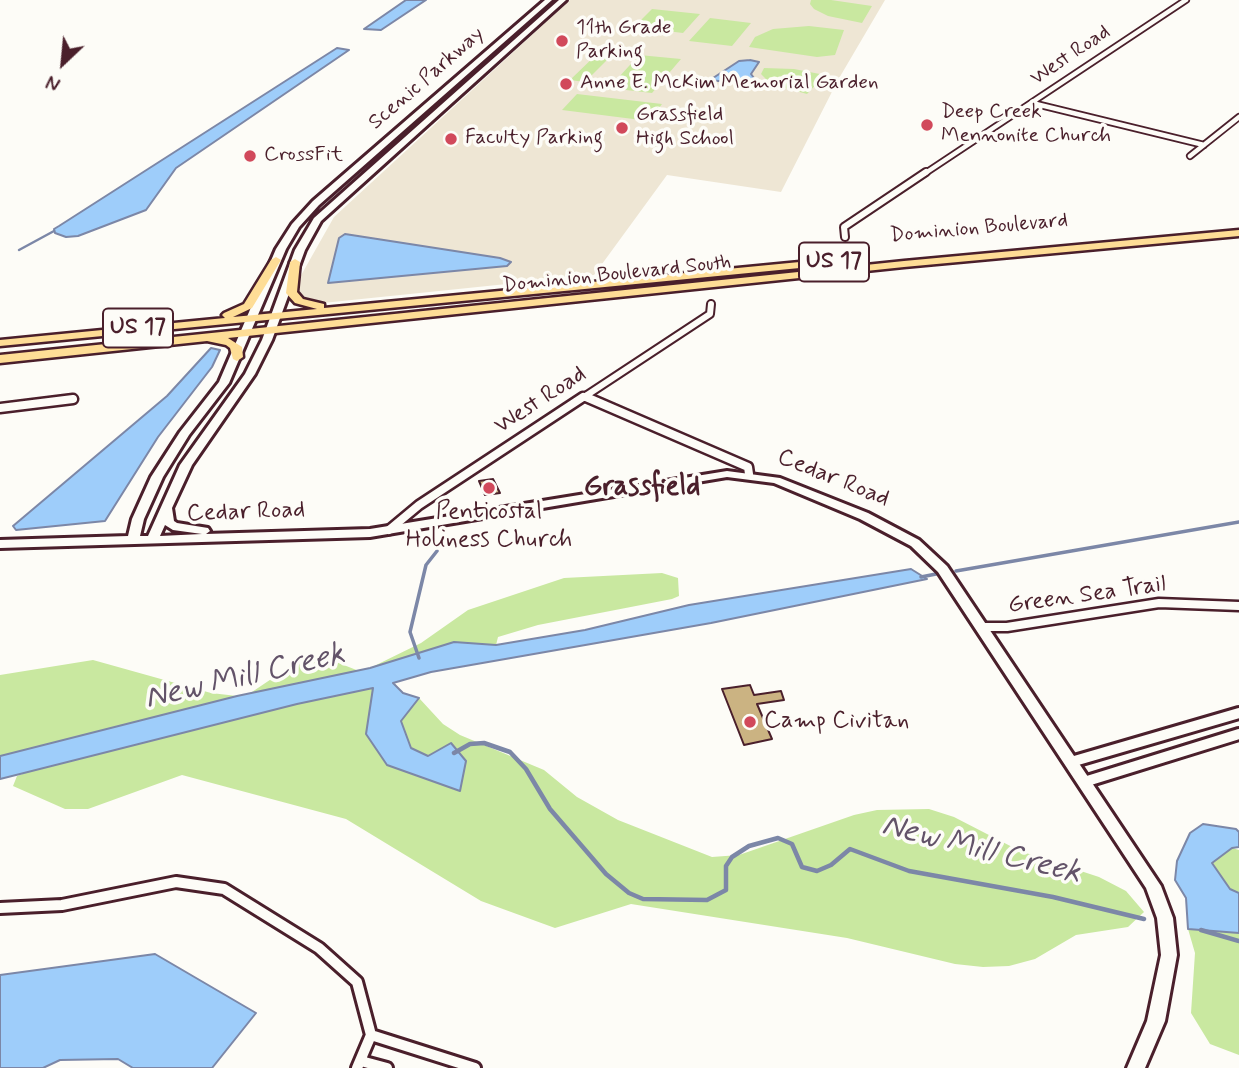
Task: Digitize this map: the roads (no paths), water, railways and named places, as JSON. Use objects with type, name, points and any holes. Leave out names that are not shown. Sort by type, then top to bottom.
[{"type":"highway","name":"Dominion Boulevard","points":[[401,302],[1239,225]]},
{"type":"highway","name":"Dominion Boulevard South","points":[[0,359],[248,331],[1239,233]]},
{"type":"highway","points":[[169,325],[238,312],[254,298],[276,260]]},
{"type":"highway","points":[[295,262],[291,293],[299,301],[336,306],[401,302]]},
{"type":"highway","points":[[604,283],[608,295]]},
{"type":"highway","name":"US 17","points":[[0,343],[401,302]]},
{"type":"highway","points":[[133,344],[218,340],[236,347],[237,357]]},
{"type":"street","name":"Scenic Parkway","points":[[133,541],[138,519],[157,477],[184,434],[224,383],[276,260],[295,226],[312,206],[549,0]]},
{"type":"street","name":"Scenic Parkway","points":[[269,331],[295,262],[317,220],[563,0]]},
{"type":"street","name":"West Road","points":[[845,237],[844,227],[1186,0]]},
{"type":"street","points":[[1031,103],[1204,145]]},
{"type":"street","points":[[1190,156],[1239,117]]},
{"type":"street","name":"West Road","points":[[389,530],[429,498],[709,314],[711,304]]},
{"type":"street","points":[[152,540],[186,465],[250,374],[269,331]]},
{"type":"street","points":[[584,396],[748,467],[749,474]]},
{"type":"street","points":[[0,408],[74,399]]},
{"type":"street","name":"Cedar Road","points":[[0,544],[358,533],[673,481],[749,474],[820,496],[915,543],[943,569],[1153,886],[1168,936],[1169,955],[1163,997],[1136,1068]]},
{"type":"street","points":[[168,503],[168,522],[180,529],[358,533]]},
{"type":"street","name":"Green Sea Trail","points":[[981,627],[1007,627],[1159,603],[1239,606]]},
{"type":"street","points":[[1071,762],[1239,713]]},
{"type":"street","points":[[1084,782],[1239,734]]},
{"type":"street","points":[[0,908],[62,905],[176,883],[199,883],[224,889],[286,926],[349,972],[362,995],[371,1035],[359,1065],[387,1068]]},
{"type":"street","points":[[371,1035],[475,1068]]},
{"type":"water","points":[[406,0],[426,0],[381,30],[364,29]]},
{"type":"water","points":[[337,48],[349,50],[176,168],[146,210],[78,236],[66,237],[55,233],[54,229]]},
{"type":"water","points":[[739,61],[759,62],[751,74],[760,86],[710,80]]},
{"type":"water","points":[[345,234],[500,258],[511,262],[507,266],[328,283],[339,238]]},
{"type":"water","points":[[211,348],[220,350],[212,367],[158,437],[105,521],[16,530],[13,526],[167,396]]},
{"type":"water","points":[[911,569],[927,579],[711,623],[431,672],[393,683],[403,693],[419,698],[401,721],[411,748],[428,756],[451,743],[466,761],[460,791],[387,765],[366,734],[373,688],[297,704],[0,779],[0,756],[237,696],[370,668],[454,642],[496,645],[585,630],[689,605]]},
{"type":"water","points":[[1203,824],[1236,829],[1239,832],[1239,847],[1232,848],[1212,863],[1230,889],[1239,893],[1239,933],[1188,929],[1186,898],[1175,880],[1177,861],[1190,833]]},
{"type":"water","points":[[155,954],[256,1013],[212,1068],[133,1068],[118,1059],[60,1060],[43,1068],[0,1068],[0,975]]},
{"type":"waterway","points":[[19,250],[54,231]]},
{"type":"waterway","points":[[956,571],[1239,522]]},
{"type":"waterway","points":[[419,658],[410,632],[426,565],[437,551]]},
{"type":"waterway","points":[[921,577],[936,574]]},
{"type":"waterway","name":"New Mill Creek","points":[[454,753],[470,744],[484,743],[510,752],[526,769],[550,809],[606,874],[629,893],[643,899],[707,900],[726,890],[726,866],[732,857],[749,846],[778,838],[792,844],[802,867],[817,871],[831,865],[850,849],[909,871],[1053,897],[1144,919]]},
{"type":"waterway","name":"New Mill Creek","points":[[1201,930],[1239,941]]},
{"type":"place","name":"11th Grade Parking","points":[[562,41]]},
{"type":"place","name":"Anne E. McKim Memorial Garden","points":[[566,84]]},
{"type":"place","name":"Deep Creek Mennonite Church","points":[[927,125]]},
{"type":"place","name":"Grassfield High School","points":[[622,128]]},
{"type":"place","name":"Faculty Parking","points":[[451,139]]},
{"type":"place","name":"CrossFit","points":[[250,156]]},
{"type":"place","name":"Penticostal Holiness Church","points":[[489,488]]},
{"type":"place","name":"Camp Civitan","points":[[750,722]]},
{"type":"district","name":"Grassfield","points":[[642,488]]}]
